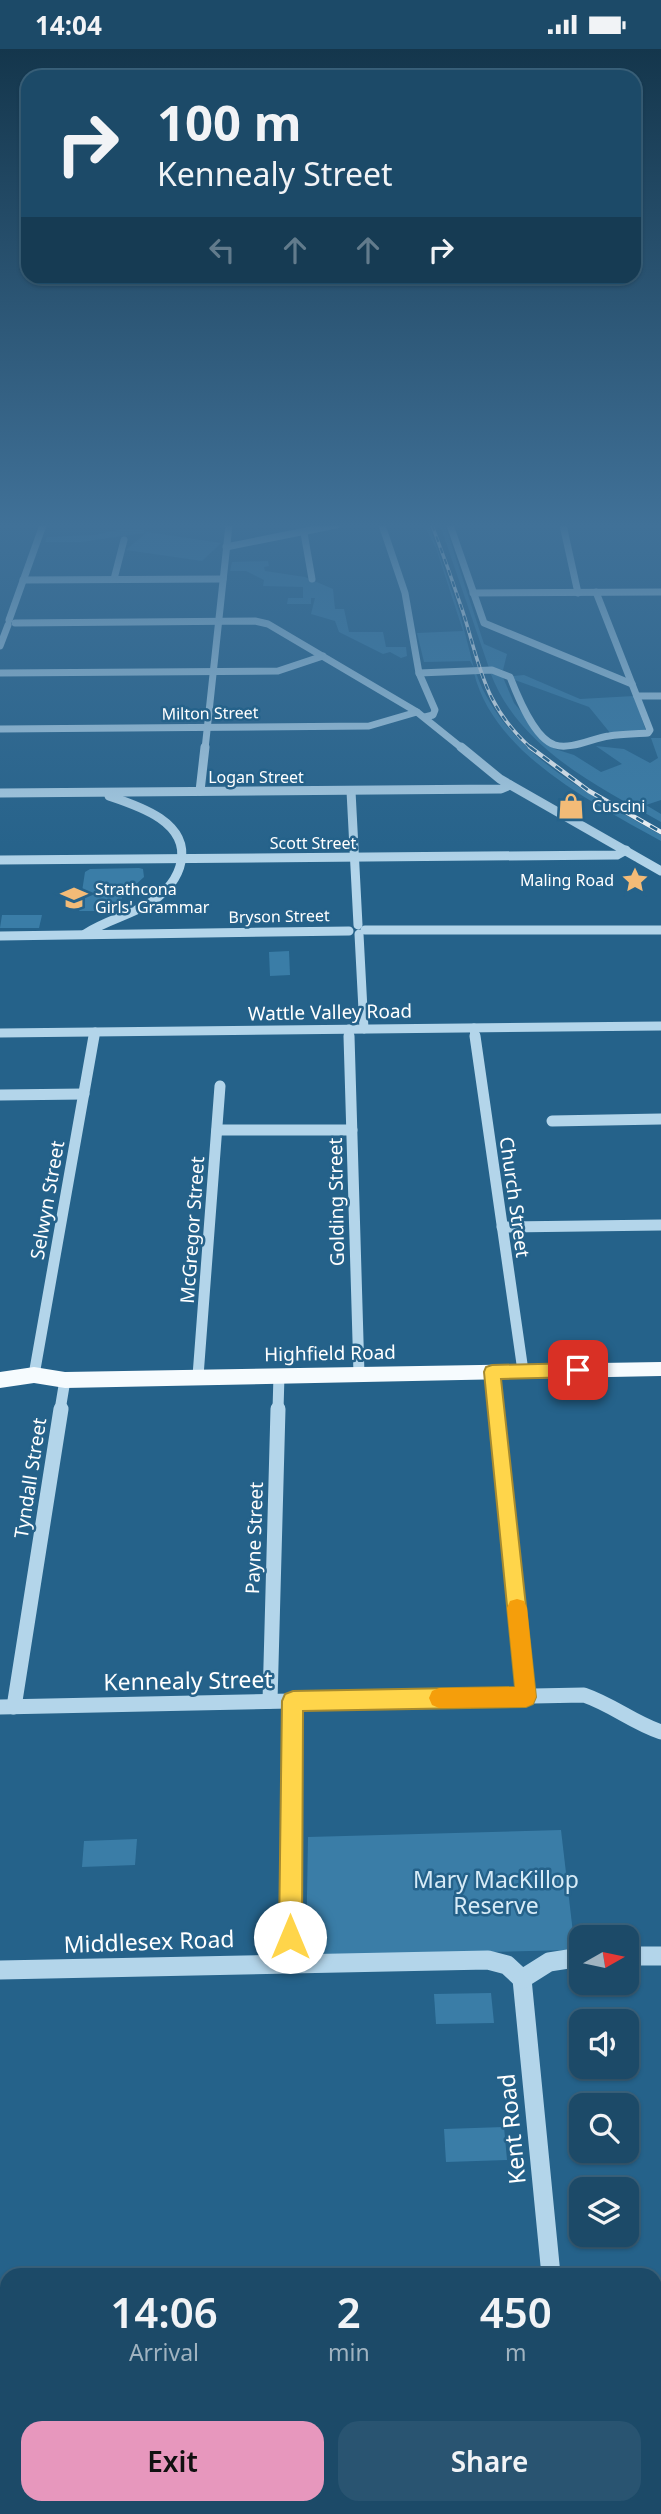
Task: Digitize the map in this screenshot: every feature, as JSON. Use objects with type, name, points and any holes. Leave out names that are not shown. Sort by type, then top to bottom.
[{"type":"main road","name":"Highfield Road","points":[[0,1380],[34,1375],[65,1380],[661,1369]]},
{"type":"street","points":[[200,791],[215,640]]},
{"type":"street","points":[[296,640],[421,715],[510,785],[661,871]]},
{"type":"street","points":[[413,640],[419,673],[435,710],[433,715],[421,715]]},
{"type":"street","points":[[524,640],[632,684]]},
{"type":"street","points":[[419,673],[492,670],[503,672],[510,677],[524,712],[549,742],[555,745],[564,746],[609,736],[650,732],[615,640]]},
{"type":"street","points":[[0,673],[278,671],[323,656]]},
{"type":"street","points":[[637,696],[661,696]]},
{"type":"street","name":"Milton Street","points":[[0,729],[369,726],[421,715]]},
{"type":"street","name":"Logan Street","points":[[0,793],[501,789],[510,785]]},
{"type":"street","points":[[351,791],[364,1029]]},
{"type":"street","points":[[83,935],[154,901],[168,888],[183,858],[175,830],[153,813],[95,792]]},
{"type":"street","points":[[127,802],[124,796],[131,792]]},
{"type":"street","name":"Scott Street","points":[[0,860],[617,855],[625,850]]},
{"type":"street","name":"Bryson Street","points":[[0,936],[358,930],[661,930]]},
{"type":"street","name":"Wattle Valley Road","points":[[0,1033],[661,1026]]},
{"type":"street","name":"Church Street","points":[[474,1028],[523,1371]]},
{"type":"street","name":"Golding Street","points":[[349,1029],[359,1374]]},
{"type":"street","name":"Selwyn Street","points":[[34,1375],[95,1032]]},
{"type":"street","name":"McGregor Street","points":[[198,1376],[220,1086]]},
{"type":"street","points":[[0,1095],[84,1094]]},
{"type":"street","points":[[552,1121],[661,1119]]},
{"type":"street","points":[[217,1131],[352,1129]]},
{"type":"street","points":[[502,1227],[661,1225]]},
{"type":"street","points":[[492,1372],[526,1697]]},
{"type":"street","name":"Payne Street","points":[[270,1701],[279,1375]]},
{"type":"street","name":"Tyndall Street","points":[[7,1707],[65,1380]]},
{"type":"street","name":"Kennealy Street","points":[[7,1707],[584,1695],[610,1703],[635,1723],[661,1732]]},
{"type":"street","points":[[290,1962],[293,1701]]},
{"type":"street","points":[[639,1956],[661,1956]]},
{"type":"street","points":[[522,1979],[537,1965],[555,1958],[569,1957]]},
{"type":"street","name":"Middlesex Road","points":[[0,1970],[488,1960],[507,1965],[522,1979]]},
{"type":"street","name":"Kent Road","points":[[522,1979],[550,2268]]},
{"type":"green space","points":[[355,640],[385,640],[386,647],[406,647],[407,656],[401,658],[390,652],[383,654]]},
{"type":"green space","points":[[419,640],[467,640],[474,668],[470,661],[424,662]]},
{"type":"green space","points":[[479,640],[507,654],[503,670],[489,668]]},
{"type":"green space","points":[[490,672],[502,675],[514,703],[548,744],[574,755],[601,772],[622,764],[596,746],[624,749],[650,763],[658,758],[651,738],[661,738],[661,800],[646,805],[661,814],[661,822],[585,778],[539,743],[519,722]]},
{"type":"green space","points":[[474,673],[489,702],[507,727],[529,749],[580,788],[661,835],[661,841],[577,793],[524,752],[502,728],[485,702]]},
{"type":"green space","points":[[524,675],[580,699],[634,696],[646,731],[611,734],[589,707],[515,680],[513,676]]},
{"type":"green space","points":[[139,868],[143,869],[144,877],[122,897],[120,911],[79,911],[85,872],[90,869]]},
{"type":"green space","points":[[2,915],[42,915],[39,928],[0,928]]},
{"type":"green space","points":[[289,951],[290,975],[270,976],[269,952]]},
{"type":"green space","name":"Mary MacKillop Reserve","points":[[561,1830],[572,1925],[569,1925],[569,1950],[306,1956],[308,1837]]},
{"type":"green space","points":[[137,1839],[135,1865],[82,1867],[84,1841]]},
{"type":"green space","points":[[491,1993],[494,2023],[436,2024],[434,1994]]},
{"type":"green space","points":[[504,2127],[507,2160],[446,2162],[444,2129]]},
{"type":"railway","points":[[471,640],[494,702],[503,717],[530,747]]},
{"type":"railway","points":[[530,747],[589,791],[661,832]]},
{"type":"slow traffic","points":[[439,1698],[526,1697],[517,1608]]},
{"type":"place","name":"Cuscini","points":[[571,806]]},
{"type":"place","name":"Maling Road","points":[[635,880]]},
{"type":"place","name":"Strathcona Girls' Grammar","points":[[74,898]]},
{"type":"route","points":[[290,1937],[293,1701],[526,1697],[492,1372],[578,1370]]}]
